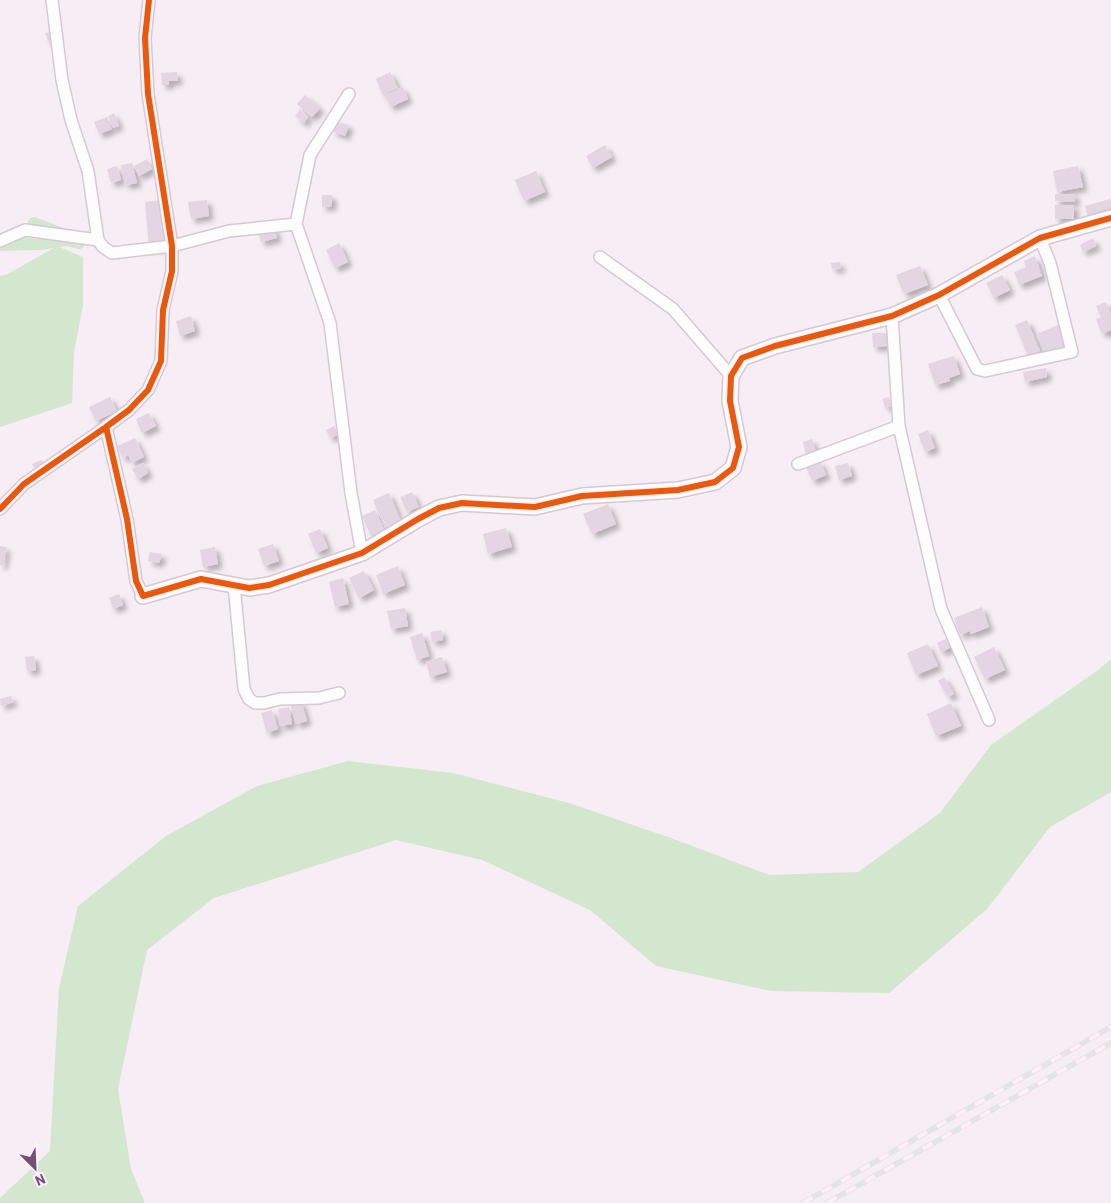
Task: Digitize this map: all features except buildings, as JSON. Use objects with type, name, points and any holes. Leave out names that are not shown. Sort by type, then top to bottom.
[{"type":"street","points":[[52,0],[62,80],[71,120],[88,171],[98,240],[103,247],[112,253],[172,246],[229,231],[296,224]]},
{"type":"street","points":[[0,509],[24,484],[130,410],[148,390],[161,361],[163,310],[172,271],[172,246],[148,94],[144,38],[149,0]]},
{"type":"street","points":[[349,94],[310,155],[296,224],[330,323],[350,493],[362,553]]},
{"type":"street","points":[[106,427],[127,519],[136,581],[143,596],[201,579],[249,588],[269,585],[362,553],[439,508],[462,503],[535,507],[582,496],[678,490],[715,482],[733,468],[740,447],[730,401],[731,376],[742,358],[775,346],[892,316],[939,295],[1040,238],[1111,218]]},
{"type":"street","points":[[0,241],[25,230],[98,240]]},
{"type":"street","points":[[939,295],[977,369],[985,371],[1072,352],[1050,263],[1040,238]]},
{"type":"street","points":[[600,257],[673,309],[731,376]]},
{"type":"street","points":[[892,316],[899,426],[941,609],[988,720]]},
{"type":"street","points":[[798,464],[899,426]]},
{"type":"street","points":[[234,585],[244,689],[249,700],[255,703],[264,703],[280,699],[318,698],[339,693]]},
{"type":"shaded area","points":[[57,246],[83,257],[83,306],[74,352],[72,403],[0,427],[0,276],[8,274]]},
{"type":"shaded area","points":[[1111,659],[1111,792],[1050,827],[987,909],[889,993],[771,991],[656,966],[590,910],[482,860],[396,840],[214,898],[147,950],[118,1089],[131,1169],[145,1203],[0,1203],[0,1198],[50,1151],[59,988],[78,906],[166,836],[257,786],[348,761],[453,773],[569,803],[671,838],[769,875],[858,872],[940,813],[991,745]]},
{"type":"waterway","points":[[34,223],[60,233]]},
{"type":"waterway","points":[[0,245],[40,244],[66,240],[79,243]]},
{"type":"railway","points":[[803,1203],[1111,1027]]},
{"type":"railway","points":[[827,1203],[1111,1043]]},
{"type":"cycle path","points":[[0,509],[24,484],[129,410],[148,390],[161,361],[163,310],[172,271],[172,246],[148,94],[145,38],[149,0]]},
{"type":"cycle path","points":[[106,427],[127,519],[136,581],[143,596],[201,579],[249,588],[269,585],[362,553],[439,508],[462,503],[535,507],[582,496],[678,490],[715,482],[733,468],[739,447],[730,401],[731,376],[742,358],[775,346],[892,316],[939,295],[1040,238],[1111,218]]}]
